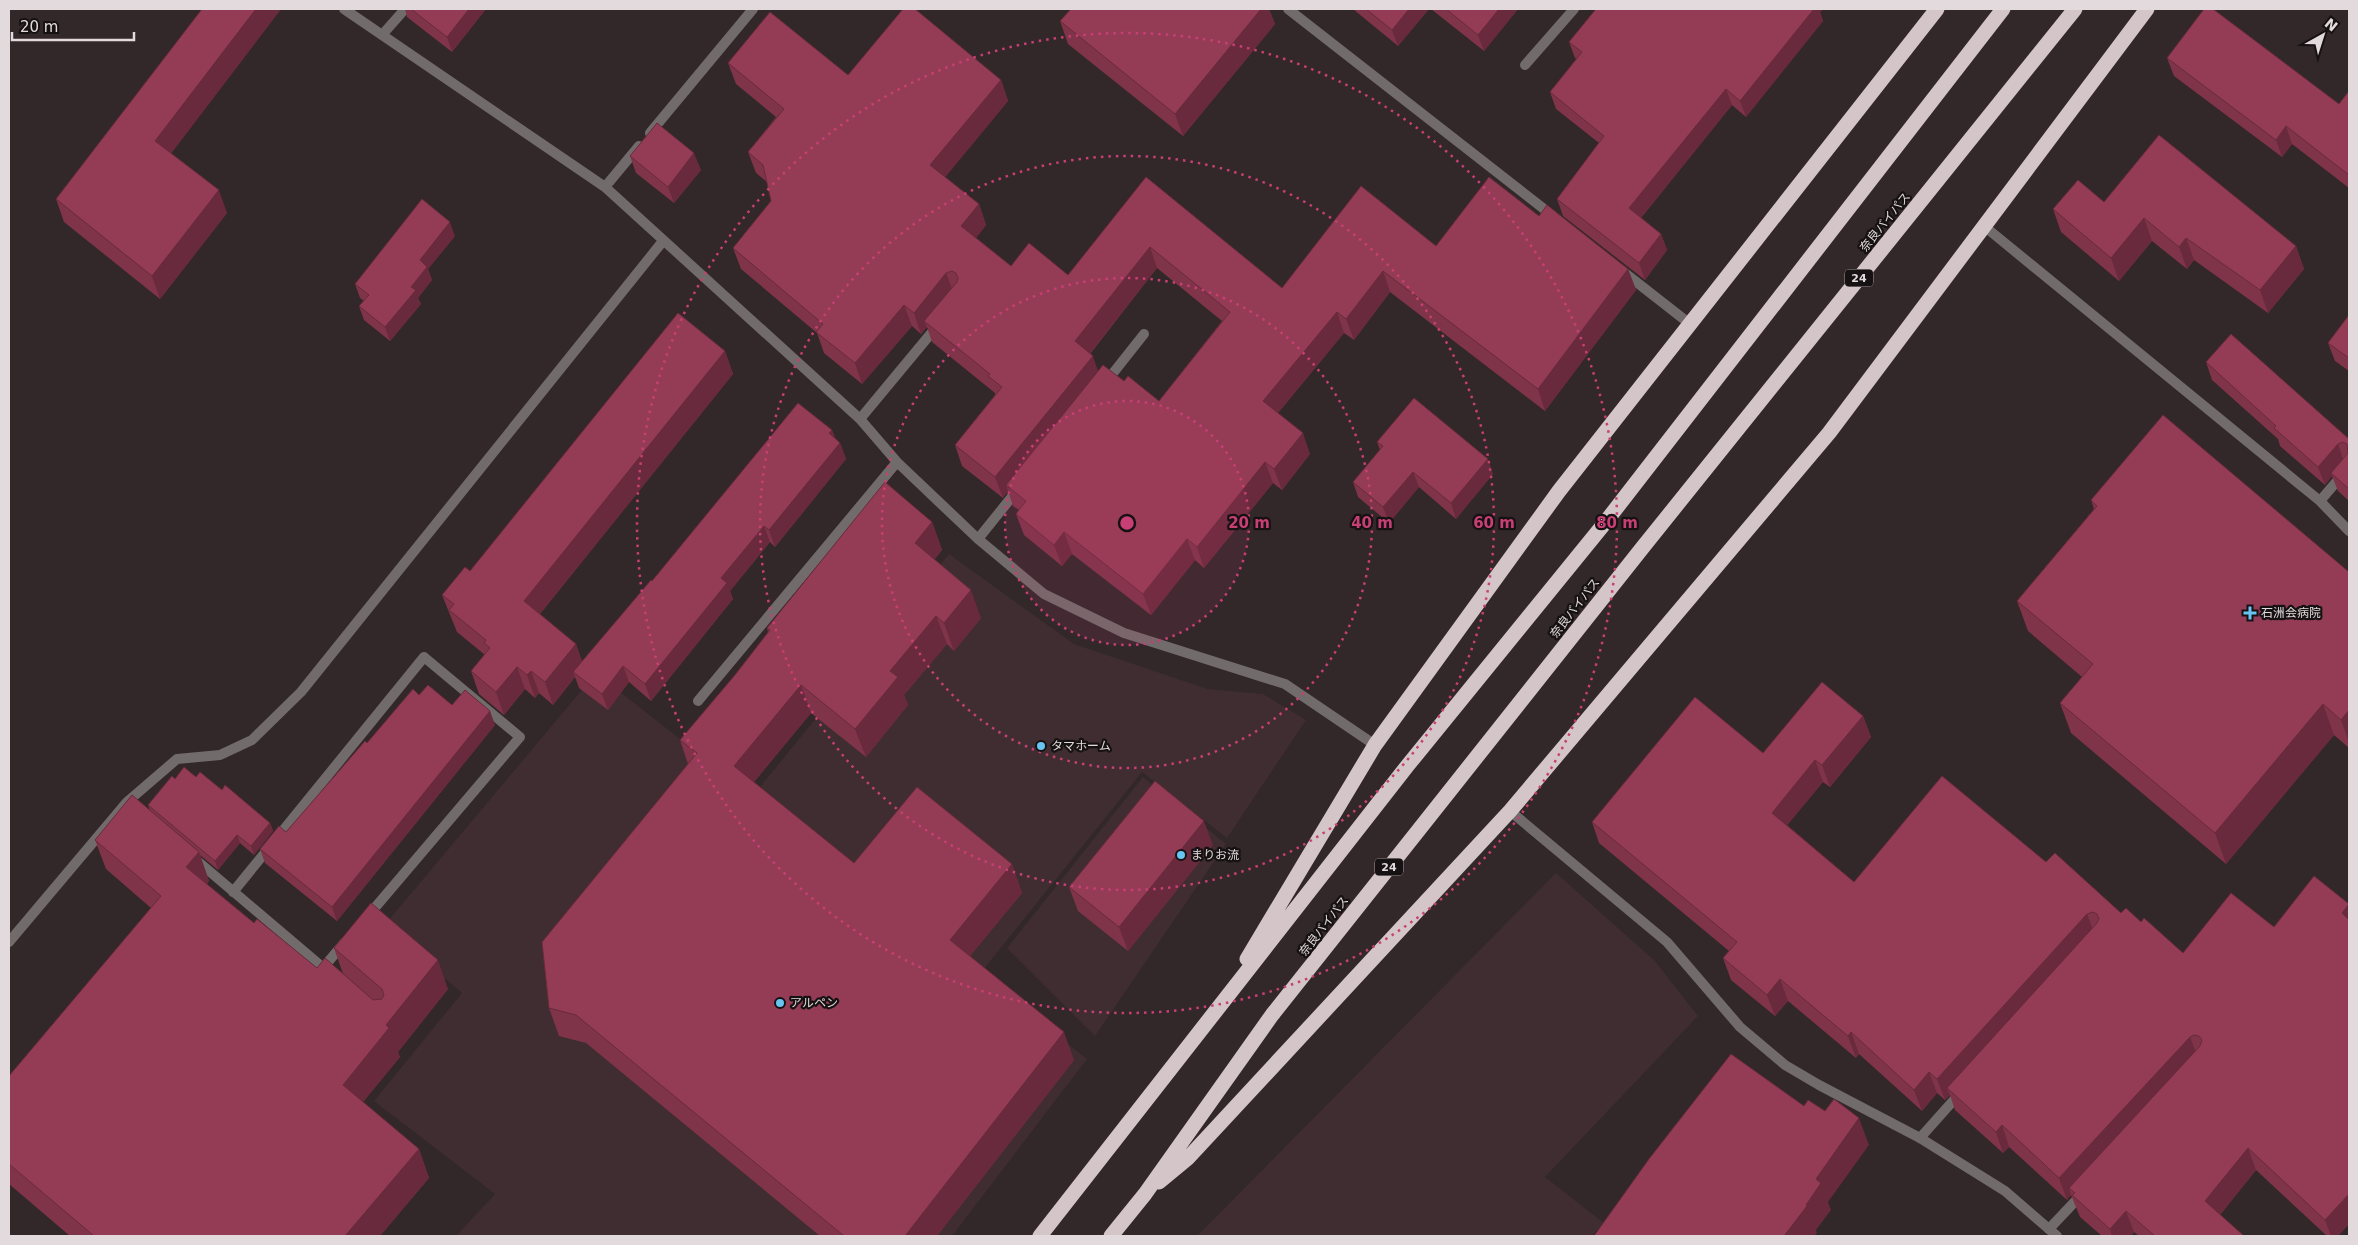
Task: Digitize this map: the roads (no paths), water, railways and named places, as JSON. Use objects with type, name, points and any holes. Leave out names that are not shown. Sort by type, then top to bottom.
[{"type":"highway","points":[[1212,1016],[1375,744],[1559,491],[1937,9]]},
{"type":"highway","points":[[1040,1236],[1408,765],[1604,524],[2003,9]]},
{"type":"highway","name":"奈良バイパス","points":[[1112,1236],[1145,1194],[1272,1015],[1643,547],[2075,9]]},
{"type":"highway","points":[[1145,1194],[1188,1158],[1510,811],[1829,433],[2147,9]]},
{"type":"street","points":[[344,9],[605,187],[860,419],[897,462],[978,539],[1044,594],[1124,633],[1286,684],[1375,744]]},
{"type":"street","points":[[382,35],[405,9]]},
{"type":"street","points":[[605,187],[753,9]]},
{"type":"street","points":[[1288,9],[1560,222]]},
{"type":"street","points":[[1525,65],[1574,9]]},
{"type":"street","points":[[1984,226],[2320,501],[2349,531]]},
{"type":"street","points":[[9,942],[131,806],[177,759],[220,755],[252,740],[302,692],[663,241]]},
{"type":"street","points":[[1614,264],[1690,324]]},
{"type":"street","points":[[860,419],[947,314]]},
{"type":"street","points":[[1101,387],[1144,334]]},
{"type":"street","points":[[698,701],[897,462]]},
{"type":"street","points":[[2320,501],[2349,467]]},
{"type":"street","points":[[978,539],[1027,478]]},
{"type":"street","points":[[233,892],[424,657],[520,737],[361,923]]},
{"type":"street","points":[[1510,811],[1667,942],[1740,1027],[1785,1064],[1819,1085],[1920,1138],[2005,1191],[2053,1232],[2089,1185]]},
{"type":"street","points":[[188,854],[337,980]]},
{"type":"street","points":[[323,968],[348,938]]},
{"type":"street","points":[[1920,1138],[1966,1086]]},
{"type":"place","name":"石洲会病院","points":[[2250,613]]},
{"type":"place","name":"タマホーム","points":[[1041,746]]},
{"type":"place","name":"まりお流","points":[[1181,855]]},
{"type":"place","name":"アルペン","points":[[780,1003]]}]
